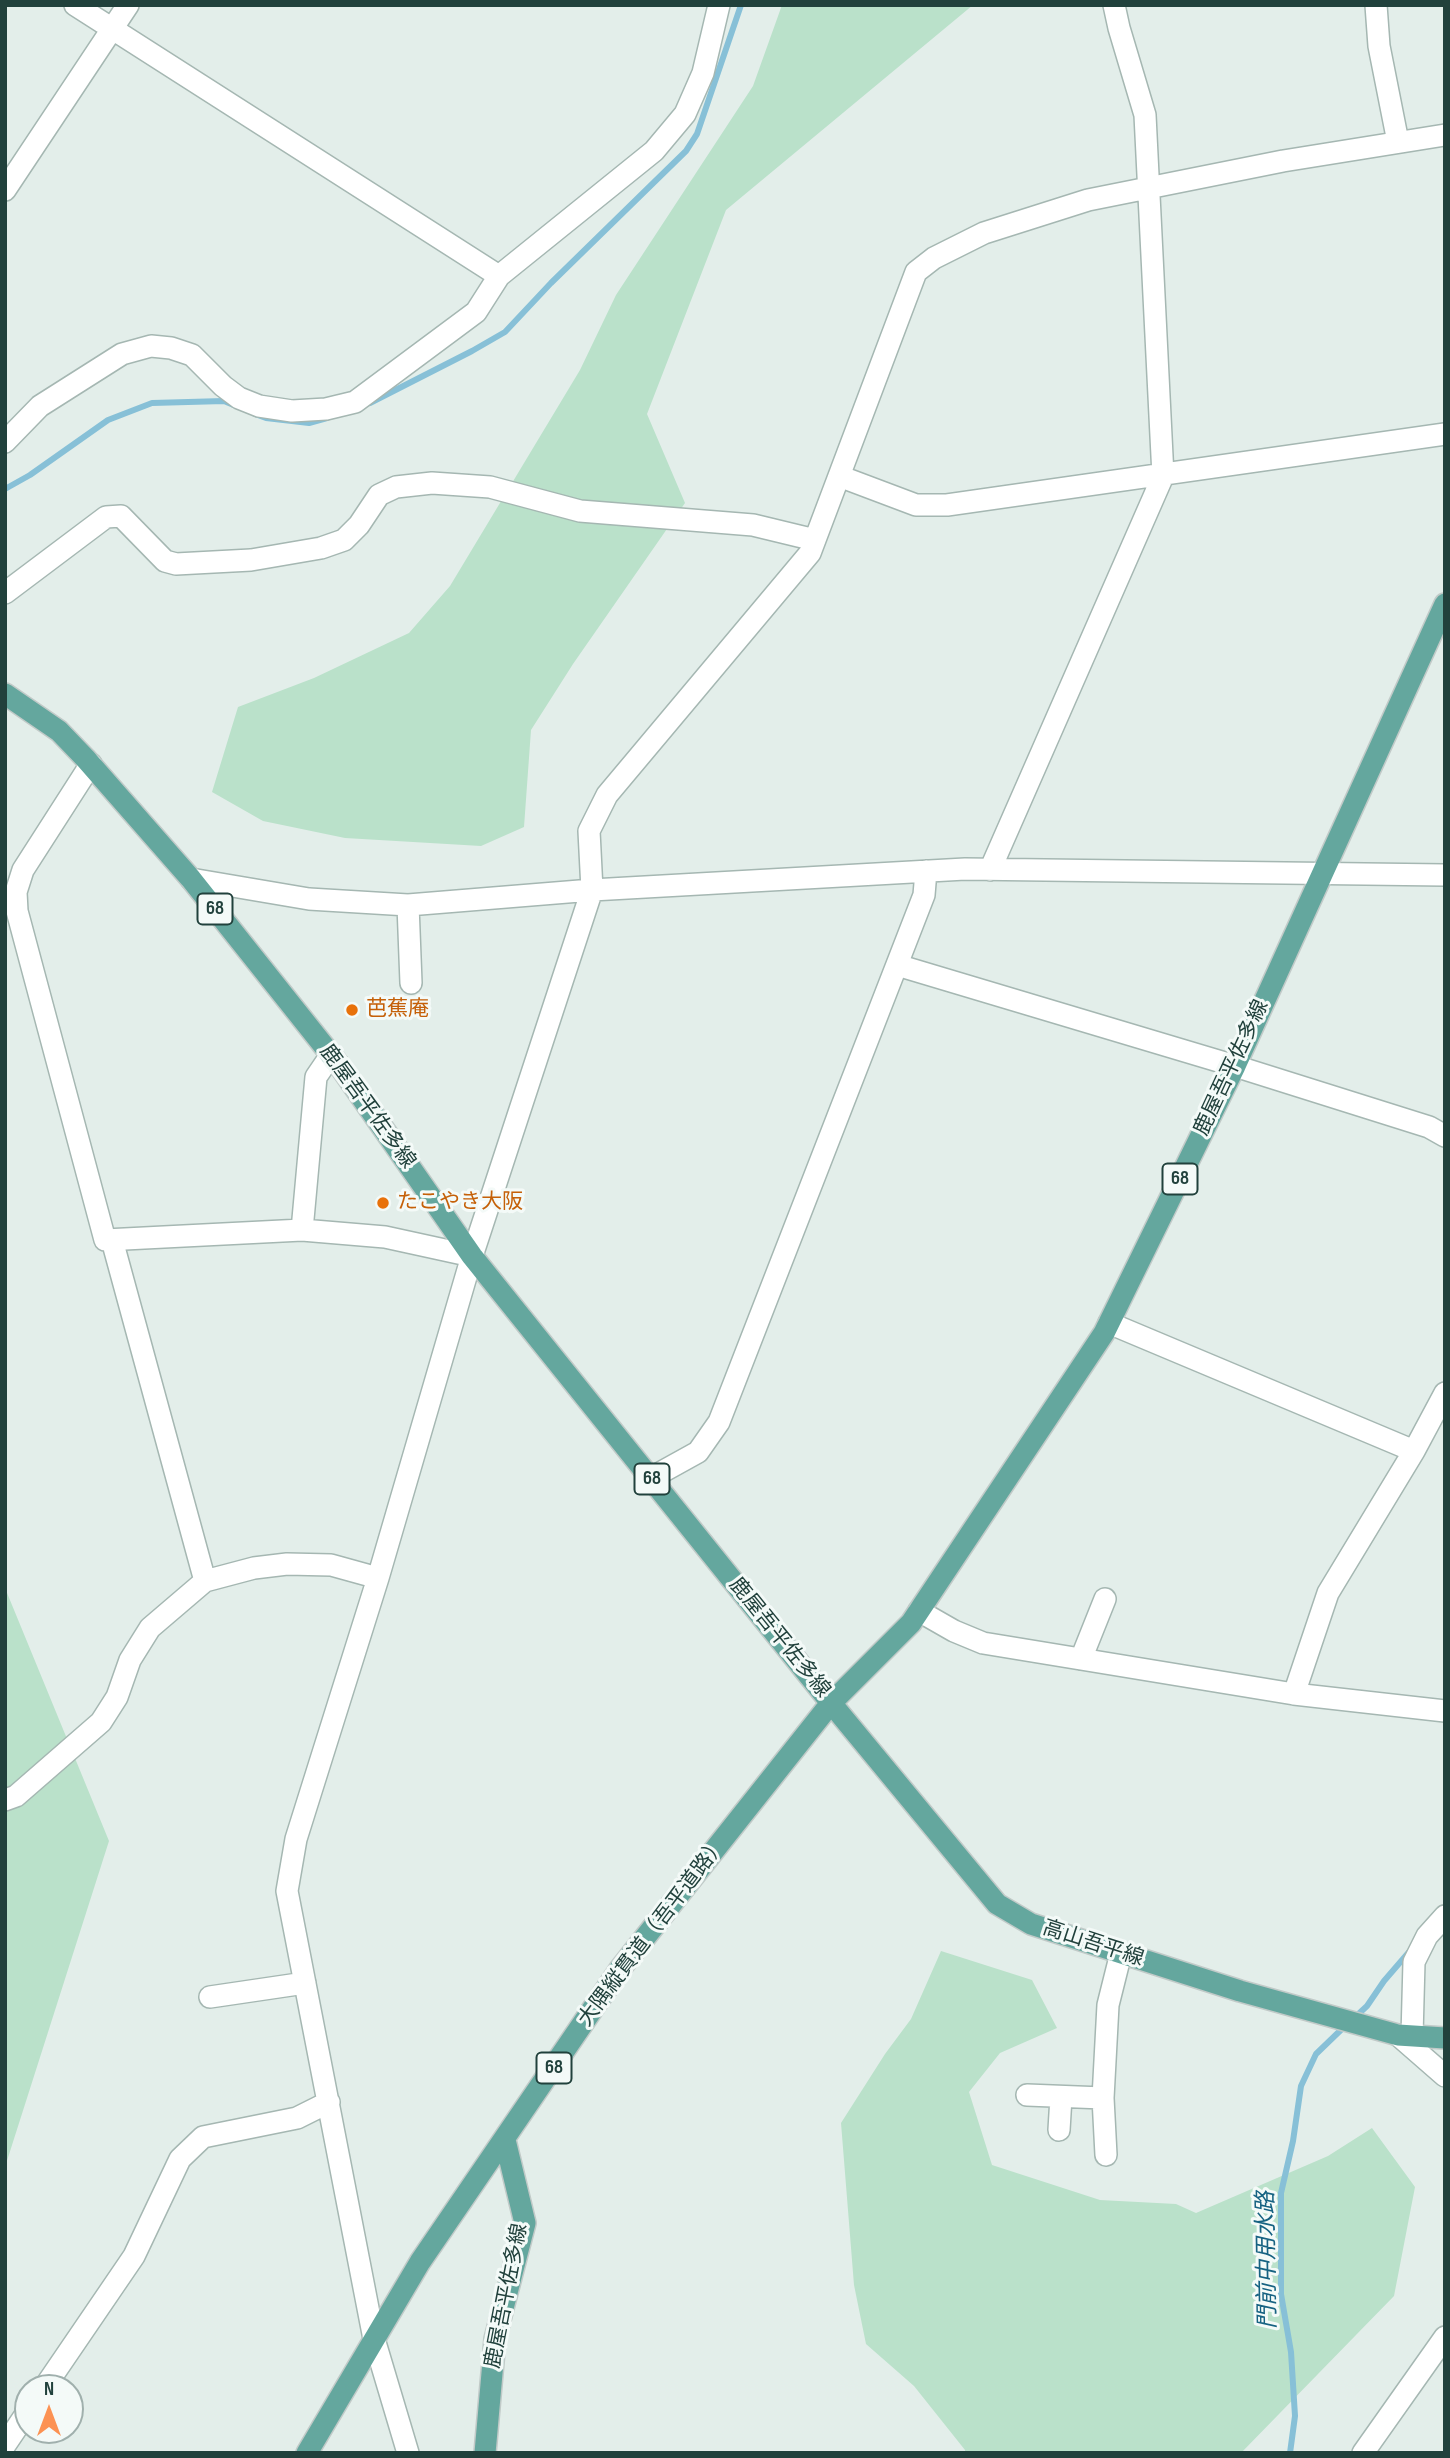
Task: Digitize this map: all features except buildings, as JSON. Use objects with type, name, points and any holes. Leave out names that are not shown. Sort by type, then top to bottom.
[{"type":"main road","name":"鹿屋吾平佐多線","points":[[5,694],[59,731],[191,879],[331,1055],[472,1256],[831,1703],[911,1623],[1109,1323],[1235,1066],[1445,604]]},
{"type":"main road","name":"高山吾平線","points":[[831,1703],[998,1904],[1031,1924],[1240,1991],[1405,2035],[1445,2038]]},
{"type":"main road","name":"大隅縦貫道（吾平道路）","points":[[307,2453],[420,2262],[620,1969],[831,1703]]},
{"type":"main road","name":"鹿屋吾平佐多線","points":[[485,2453],[495,2339],[525,2223],[505,2140]]},
{"type":"street","points":[[75,5],[499,276]]},
{"type":"street","points":[[5,190],[128,5]]},
{"type":"street","points":[[5,442],[40,406],[122,355],[150,346],[171,348],[192,355],[223,386],[239,398],[259,406],[292,411],[326,409],[355,401],[476,313],[499,276],[654,151],[685,114],[704,73],[719,5]]},
{"type":"street","points":[[990,870],[1163,476],[1145,115],[1114,5]]},
{"type":"street","points":[[1376,5],[1379,46],[1398,142]]},
{"type":"street","points":[[408,2453],[374,2339],[287,1891],[296,1839],[378,1578],[472,1256],[592,890],[589,831],[607,795],[810,553],[916,272],[934,258],[984,233],[1088,200],[1283,161],[1445,135]]},
{"type":"street","points":[[839,476],[916,505],[984,501],[1445,434]]},
{"type":"street","points":[[5,593],[106,517],[121,516],[165,561],[176,564],[251,560],[321,548],[344,540],[359,525],[379,495],[396,486],[432,483],[490,486],[580,511],[752,525],[815,540]]},
{"type":"street","points":[[91,764],[23,870],[16,892],[17,911],[105,1240],[302,1230],[385,1237],[472,1256]]},
{"type":"street","points":[[191,879],[309,899],[408,905],[592,890],[990,870],[1445,875]]},
{"type":"street","points":[[651,1478],[698,1452],[719,1422],[924,895],[926,872]]},
{"type":"street","points":[[408,905],[411,984]]},
{"type":"street","points":[[897,965],[1235,1066],[1429,1127],[1445,1136]]},
{"type":"street","points":[[302,1230],[316,1077],[331,1055]]},
{"type":"street","points":[[112,1240],[205,1581]]},
{"type":"street","points":[[1109,1323],[1414,1451]]},
{"type":"street","points":[[1294,1694],[1328,1593],[1414,1451],[1445,1394]]},
{"type":"street","points":[[5,1800],[16,1796],[101,1722],[117,1698],[130,1660],[150,1628],[205,1581],[254,1568],[287,1564],[331,1565],[378,1578]]},
{"type":"street","points":[[1082,1659],[1105,1599]]},
{"type":"street","points":[[919,1611],[954,1632],[983,1643],[1294,1694],[1445,1711]]},
{"type":"street","points":[[1445,1916],[1427,1936],[1413,1962],[1405,2035],[1445,2076]]},
{"type":"street","points":[[1106,2155],[1103,2098],[1108,2005],[1121,1953]]},
{"type":"street","points":[[210,1997],[305,1983]]},
{"type":"street","points":[[1027,2095],[1103,2098]]},
{"type":"street","points":[[1059,2130],[1061,2097]]},
{"type":"street","points":[[54,2374],[134,2256],[180,2159],[203,2137],[297,2118],[329,2102]]},
{"type":"street","points":[[1363,2453],[1445,2337]]},
{"type":"green space","points":[[782,5],[973,5],[726,210],[647,414],[685,503],[573,664],[531,730],[524,827],[481,846],[345,838],[263,821],[212,792],[238,707],[314,678],[409,633],[450,586],[580,370],[616,295],[753,86]]},
{"type":"green space","points":[[5,1588],[109,1841],[5,2167]]},
{"type":"green space","points":[[941,1951],[1032,1980],[1057,2028],[1000,2053],[969,2092],[992,2165],[1100,2200],[1176,2204],[1196,2213],[1328,2156],[1372,2128],[1415,2187],[1394,2296],[1241,2453],[965,2453],[914,2386],[866,2344],[854,2285],[841,2123],[911,2019]]},
{"type":"waterway","points":[[370,403],[505,332],[551,283],[686,151],[697,134],[741,5]]},
{"type":"waterway","points":[[5,489],[30,475],[108,420],[152,403],[224,401],[236,406]]},
{"type":"waterway","points":[[255,414],[266,418],[309,423],[327,418]]},
{"type":"waterway","name":"門前中用水路","points":[[1353,2019],[1367,2006],[1409,1952]]},
{"type":"waterway","name":"門前中用水路","points":[[1290,2453],[1295,2416],[1291,2352],[1281,2294],[1281,2193],[1293,2141],[1301,2086],[1316,2054],[1345,2026]]},
{"type":"place","name":"芭蕉庵","points":[[352,1010]]},
{"type":"place","name":"たこやき大阪","points":[[383,1203]]}]
